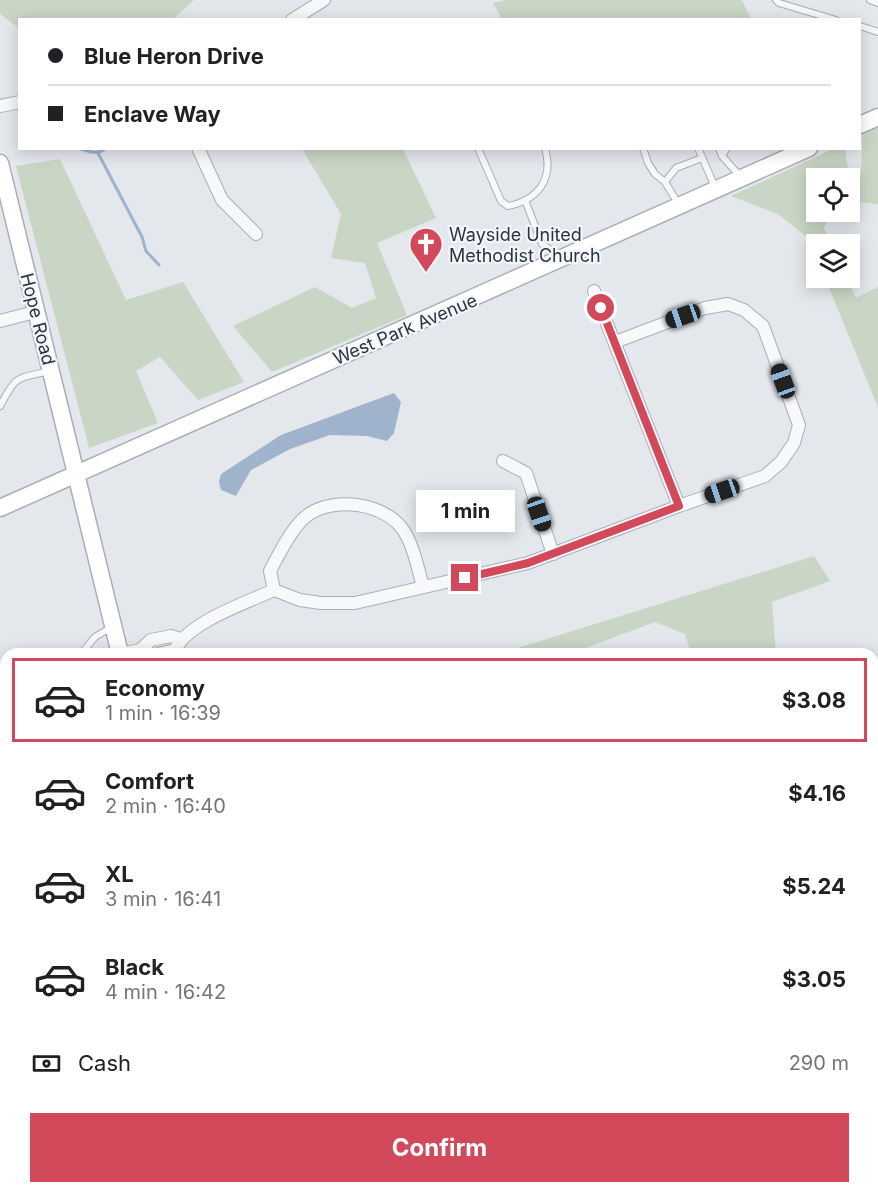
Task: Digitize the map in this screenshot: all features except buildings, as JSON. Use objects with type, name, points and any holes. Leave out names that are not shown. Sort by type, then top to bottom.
[{"type":"street","points":[[295,18],[324,0]]},
{"type":"street","points":[[0,106],[18,102]]},
{"type":"street","points":[[861,125],[878,117]]},
{"type":"street","points":[[199,150],[222,200],[256,234]]},
{"type":"street","name":"West Park Avenue","points":[[0,508],[680,207],[742,179],[781,158],[803,150]]},
{"type":"street","name":"Hope Road","points":[[0,163],[118,648]]},
{"type":"street","points":[[594,291],[679,506]]},
{"type":"street","points":[[176,648],[180,639],[197,626],[274,590],[300,600],[321,603],[355,603],[528,563],[553,555],[679,506],[765,476],[781,462],[794,443],[799,425],[763,326],[744,310],[728,304],[705,308],[615,342]]},
{"type":"street","points":[[0,321],[35,312]]},
{"type":"street","points":[[502,461],[526,473],[553,555]]},
{"type":"street","points":[[274,590],[270,571],[282,547],[303,519],[322,508],[346,504],[377,509],[401,527],[416,559],[423,587]]},
{"type":"street","points":[[148,648],[151,640],[171,636],[180,639]]},
{"type":"lane","points":[[776,0],[779,3],[829,18]]},
{"type":"lane","points":[[870,0],[878,3]]},
{"type":"lane","points":[[861,26],[878,32]]},
{"type":"lane","points":[[479,150],[504,204],[511,206],[537,193],[547,175],[549,163],[546,150]]},
{"type":"lane","points":[[644,150],[655,174],[665,182],[680,207]]},
{"type":"lane","points":[[699,150],[716,190]]},
{"type":"lane","points":[[720,150],[722,156],[742,179]]},
{"type":"lane","points":[[722,156],[726,150]]},
{"type":"lane","points":[[665,182],[676,168],[702,158]]},
{"type":"lane","points":[[525,200],[542,244],[554,253],[558,261]]},
{"type":"lane","points":[[0,406],[16,380],[51,371]]},
{"type":"lane","points":[[86,648],[95,637],[113,627]]},
{"type":"green space","points":[[0,0],[194,0],[174,18],[18,18],[18,27],[0,14]]},
{"type":"green space","points":[[506,0],[742,0],[751,18],[501,18],[493,3]]},
{"type":"green space","points":[[878,127],[878,204],[860,202],[863,132]]},
{"type":"green space","points":[[303,150],[403,150],[436,218],[377,243],[407,315],[272,372],[233,326],[315,287],[352,308],[376,298],[365,263],[331,258],[341,214]]},
{"type":"green space","points":[[831,150],[845,150],[848,168],[806,168],[806,222],[827,222],[824,228],[827,234],[806,234],[806,236],[778,214],[731,196]]},
{"type":"green space","points":[[60,159],[126,300],[183,282],[244,382],[198,400],[160,357],[136,371],[158,423],[89,448],[16,166]]},
{"type":"green space","points":[[878,287],[878,407],[829,288],[852,288],[856,298]]},
{"type":"green space","points":[[814,556],[830,581],[772,602],[776,648],[689,648],[685,634],[655,622],[586,648],[517,648]]},
{"type":"water","points":[[394,393],[401,402],[394,433],[387,441],[367,436],[330,435],[290,449],[251,470],[236,496],[221,490],[219,482],[221,474],[281,435]]},
{"type":"waterway","points":[[84,150],[91,152],[103,150]]},
{"type":"waterway","points":[[98,153],[142,237],[146,251],[159,265]]},
{"type":"place","name":"Wayside United Methodist Church","points":[[426,273]]},
{"type":"route","points":[[465,578],[553,555],[679,506],[601,308]]}]
